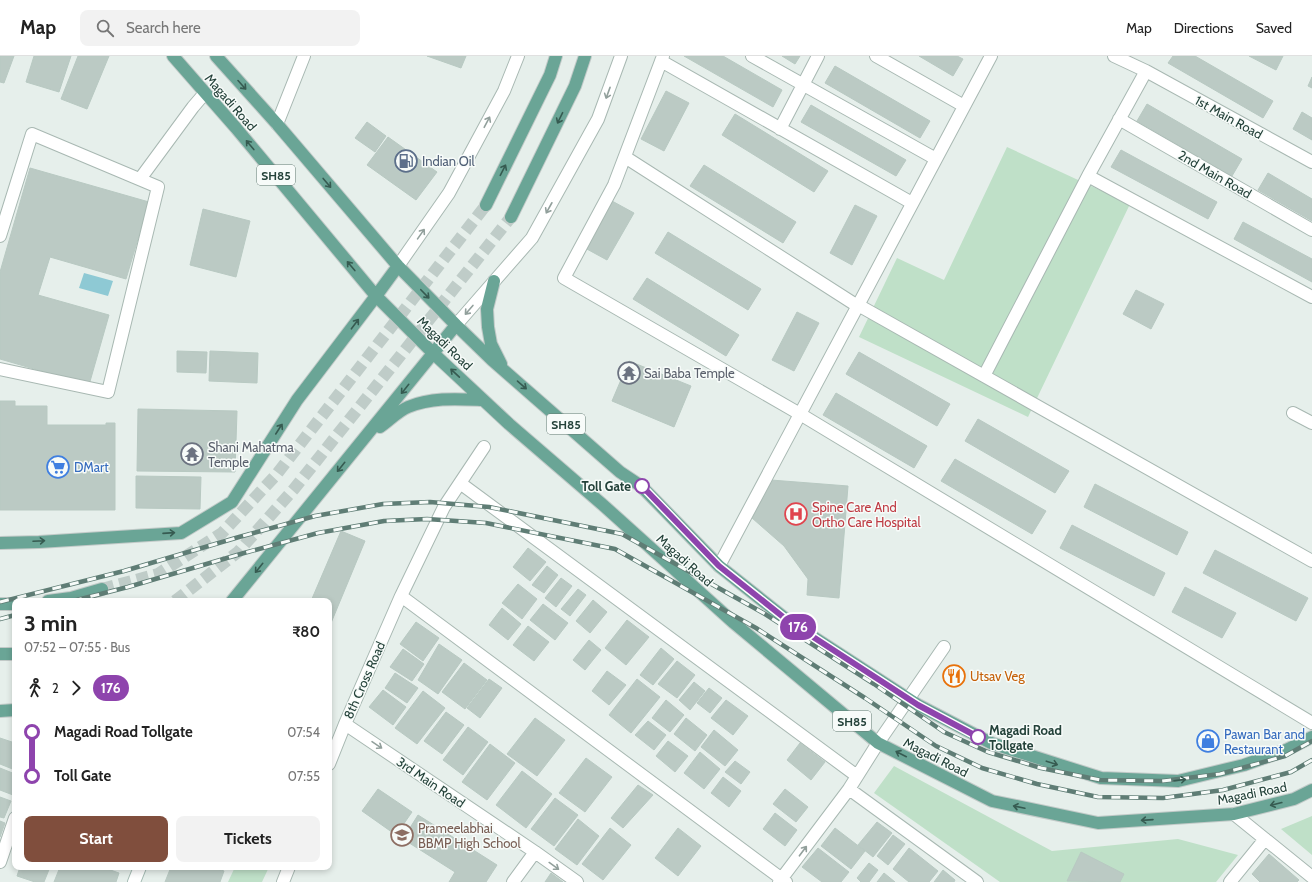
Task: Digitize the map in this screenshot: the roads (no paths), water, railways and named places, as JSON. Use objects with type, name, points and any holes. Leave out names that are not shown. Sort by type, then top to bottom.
[{"type":"main road","name":"Magadi Road","points":[[173,56],[236,128],[376,296],[434,354],[509,424],[603,505],[734,623],[878,743],[992,801],[1098,823],[1234,814],[1294,799],[1312,790]]},
{"type":"main road","name":"Magadi Road","points":[[216,56],[277,124],[398,266],[456,325],[504,370],[620,472],[641,486],[719,566],[787,620],[918,705],[991,743],[1100,778],[1178,781],[1244,765],[1286,750],[1312,737]]},
{"type":"main road","points":[[486,204],[550,75],[556,56]]},
{"type":"main road","points":[[511,217],[575,86],[585,56]]},
{"type":"main road","points":[[0,543],[181,533],[232,502],[297,400],[398,266]]},
{"type":"main road","points":[[494,281],[487,309],[488,327],[491,344],[504,370]]},
{"type":"main road","points":[[234,598],[456,325]]},
{"type":"main road","points":[[366,437],[407,407],[430,400],[454,398],[483,400]]},
{"type":"main road","points":[[71,598],[102,589]]},
{"type":"main road","points":[[0,604],[12,604]]},
{"type":"main road","points":[[0,654],[12,654]]},
{"type":"main road","points":[[0,711],[12,710]]},
{"type":"street","points":[[277,124],[304,56]]},
{"type":"street","points":[[398,266],[449,193],[504,91],[518,56]]},
{"type":"street","points":[[456,325],[532,238],[598,119],[621,56]]},
{"type":"street","points":[[752,56],[936,159]]},
{"type":"street","points":[[780,129],[818,56]]},
{"type":"street","points":[[876,56],[964,106]]},
{"type":"street","points":[[719,566],[991,56]]},
{"type":"street","name":"1st Main Road","points":[[1114,56],[1146,71],[1312,162]]},
{"type":"street","points":[[912,203],[780,129],[662,58],[614,185],[564,278],[800,414],[1312,723]]},
{"type":"street","points":[[984,376],[1088,176],[1146,71]]},
{"type":"street","points":[[140,180],[193,107],[205,93]]},
{"type":"street","name":"2nd Main Road","points":[[1119,119],[1312,230]]},
{"type":"street","points":[[0,236],[32,134],[158,187],[108,392],[0,369]]},
{"type":"street","points":[[624,157],[849,301],[1312,561]]},
{"type":"street","points":[[1088,176],[1312,298]]},
{"type":"street","points":[[1293,413],[1312,424]]},
{"type":"street","name":"8th Cross Road","points":[[332,756],[401,596],[444,507],[484,447]]},
{"type":"street","points":[[460,483],[857,776]]},
{"type":"street","points":[[401,596],[782,881],[849,789],[908,698],[944,647]]},
{"type":"street","name":"3rd Main Road","points":[[345,724],[577,882]]},
{"type":"street","points":[[849,789],[977,882]]},
{"type":"street","points":[[1234,814],[1312,877]]},
{"type":"street","points":[[0,862],[12,827]]},
{"type":"street","points":[[1230,882],[1265,839]]},
{"type":"street","points":[[513,882],[535,852]]},
{"type":"street","points":[[134,882],[139,870]]},
{"type":"street","points":[[283,882],[288,870]]},
{"type":"water","points":[[84,273],[113,281],[108,296],[79,288]]},
{"type":"tunnel","points":[[102,589],[158,574],[222,533],[276,475],[486,205]]},
{"type":"tunnel","points":[[179,598],[238,552],[294,489],[511,217]]},
{"type":"railway","points":[[16,598],[124,571],[315,516],[383,504],[430,502],[489,507],[622,534],[765,614],[874,684],[944,732],[988,752],[1041,768],[1100,780],[1162,781],[1220,774],[1285,756],[1312,741]]},
{"type":"railway","points":[[85,598],[318,533],[384,521],[427,519],[486,523],[615,549],[756,628],[865,698],[936,746],[982,768],[1037,784],[1098,797],[1163,798],[1223,790],[1291,772],[1312,760]]},
{"type":"railway","points":[[0,602],[12,599]]},
{"type":"railway","points":[[0,619],[12,616]]},
{"type":"place","name":"Indian Oil","points":[[406,161]]},
{"type":"place","name":"Sai Baba Temple","points":[[629,373]]},
{"type":"place","name":"Shani Mahatma Temple","points":[[192,454]]},
{"type":"place","name":"DMart","points":[[58,467]]},
{"type":"place","name":"Toll Gate","points":[[642,486]]},
{"type":"place","name":"Spine Care And Ortho Care Hospital","points":[[796,514]]},
{"type":"place","name":"Utsav Veg","points":[[954,676]]},
{"type":"place","name":"Magadi Road Tollgate","points":[[978,737]]},
{"type":"place","name":"Pawan Bar and Restaurant","points":[[1208,741]]},
{"type":"place","name":"Prameelabhai BBMP High School","points":[[402,835]]}]
